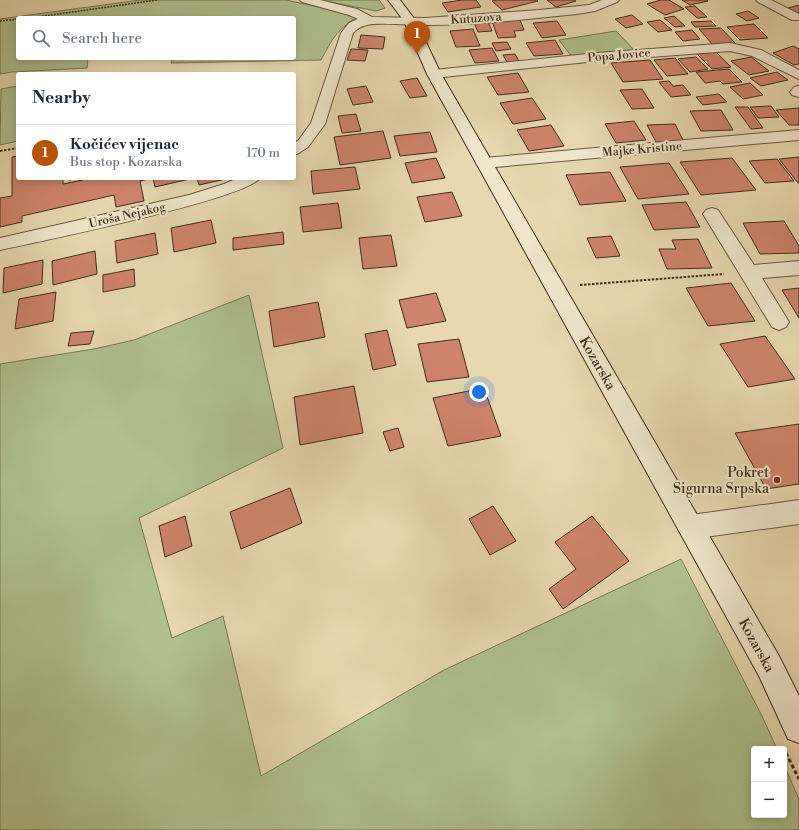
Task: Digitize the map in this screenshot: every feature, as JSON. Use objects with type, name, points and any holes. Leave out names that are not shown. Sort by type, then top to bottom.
[{"type":"street","points":[[306,0],[353,12],[371,21]]},
{"type":"street","name":"Kozarska","points":[[394,0],[410,21],[434,74],[769,666],[799,728]]},
{"type":"street","name":"Kutuzova","points":[[410,21],[492,18],[577,10],[591,8],[614,0]]},
{"type":"street","points":[[762,0],[796,17]]},
{"type":"street","points":[[296,148],[302,144],[318,124],[347,33],[352,26],[371,21],[410,21]]},
{"type":"street","name":"Popa Jovice","points":[[434,74],[569,59],[730,47],[756,53],[799,75]]},
{"type":"street","name":"Majke Kristine","points":[[484,163],[799,135]]},
{"type":"street","name":"Uroša Nejakog","points":[[0,244],[192,200],[230,188],[248,180]]},
{"type":"street","points":[[712,214],[779,322]]},
{"type":"street","points":[[749,272],[799,268]]},
{"type":"street","points":[[691,527],[799,512]]},
{"type":"path","points":[[44,16],[157,0]]},
{"type":"path","points":[[0,21],[16,19]]},
{"type":"path","points":[[0,151],[16,148]]},
{"type":"path","points":[[585,285],[749,272]]},
{"type":"path","points":[[787,755],[799,779]]},
{"type":"green space","points":[[140,0],[286,0],[351,14],[357,17],[339,31],[321,60],[171,63],[172,60],[296,60],[296,16],[22,16]]},
{"type":"green space","points":[[320,0],[379,0],[385,8],[376,11]]},
{"type":"green space","points":[[16,17],[16,60],[88,60],[87,68],[0,74],[0,19]]},
{"type":"green space","points":[[616,31],[636,52],[572,57],[559,40]]},
{"type":"green space","points":[[16,86],[16,141],[0,145],[1,89]]},
{"type":"green space","points":[[249,295],[283,448],[139,518],[172,638],[223,616],[261,776],[444,670],[681,559],[762,716],[776,746],[751,746],[751,818],[787,818],[787,772],[799,799],[799,830],[0,830],[0,364],[94,349],[134,340]]},
{"type":"building","points":[[462,0],[476,0],[481,7],[448,12],[442,3]]},
{"type":"building","points":[[547,0],[574,0],[576,1],[556,7]]},
{"type":"building","points":[[661,0],[669,0],[684,9],[665,15],[647,4]]},
{"type":"building","points":[[682,0],[706,0],[708,1],[690,5]]},
{"type":"building","points":[[492,1],[538,1],[502,10]]},
{"type":"building","points":[[799,5],[799,14],[788,8]]},
{"type":"building","points":[[695,6],[707,17],[697,18],[685,7]]},
{"type":"building","points":[[748,11],[759,18],[747,21],[736,14]]},
{"type":"building","points":[[632,15],[643,24],[626,28],[615,19]]},
{"type":"building","points":[[674,16],[685,26],[675,27],[664,18]]},
{"type":"building","points":[[520,20],[524,30],[514,31],[516,37],[498,38],[492,21]]},
{"type":"building","points":[[660,20],[672,30],[658,32],[647,22]]},
{"type":"building","points":[[557,21],[566,35],[542,38],[533,23]]},
{"type":"building","points":[[711,21],[716,26],[695,27],[691,22]]},
{"type":"building","points":[[488,22],[492,31],[478,32],[474,23]]},
{"type":"building","points":[[754,24],[768,38],[740,40],[727,27]]},
{"type":"building","points":[[721,28],[736,44],[713,45],[699,29]]},
{"type":"building","points":[[473,29],[480,46],[456,47],[450,31]]},
{"type":"building","points":[[692,30],[700,39],[683,41],[675,32]]},
{"type":"building","points":[[361,35],[385,37],[383,49],[358,48]]},
{"type":"building","points":[[555,40],[563,54],[534,56],[526,43]]},
{"type":"building","points":[[507,42],[511,49],[496,51],[492,43]]},
{"type":"building","points":[[793,46],[799,49],[799,64],[794,65],[773,53]]},
{"type":"building","points":[[492,48],[499,61],[475,63],[469,50]]},
{"type":"building","points":[[351,49],[368,50],[365,61],[347,60]]},
{"type":"building","points":[[716,52],[731,67],[712,69],[697,54]]},
{"type":"building","points":[[515,54],[519,61],[507,62],[503,55]]},
{"type":"building","points":[[696,57],[708,69],[690,72],[678,59]]},
{"type":"building","points":[[751,57],[769,71],[749,75],[731,61]]},
{"type":"building","points":[[675,58],[688,74],[667,76],[654,60]]},
{"type":"building","points":[[650,60],[663,79],[623,82],[611,63]]},
{"type":"building","points":[[729,69],[742,82],[723,84],[720,81],[705,83],[696,72]]},
{"type":"building","points":[[777,72],[788,80],[761,86],[750,78]]},
{"type":"building","points":[[518,73],[529,92],[498,95],[487,77]]},
{"type":"building","points":[[417,78],[427,96],[410,98],[400,81]]},
{"type":"building","points":[[669,81],[673,86],[683,85],[691,95],[671,97],[659,82]]},
{"type":"building","points":[[750,83],[763,95],[743,99],[730,87]]},
{"type":"building","points":[[366,86],[373,102],[353,105],[347,89]]},
{"type":"building","points":[[642,89],[654,108],[632,109],[620,90]]},
{"type":"building","points":[[719,94],[727,102],[703,105],[696,97]]},
{"type":"building","points":[[532,98],[546,119],[513,124],[500,103]]},
{"type":"building","points":[[771,106],[779,117],[758,118],[750,107]]},
{"type":"building","points":[[735,107],[748,107],[763,128],[751,129]]},
{"type":"building","points":[[799,108],[799,125],[789,125],[776,110]]},
{"type":"building","points":[[721,110],[733,130],[701,131],[690,111]]},
{"type":"building","points":[[356,114],[361,131],[342,133],[338,116]]},
{"type":"building","points":[[634,121],[646,140],[616,143],[605,124]]},
{"type":"building","points":[[675,124],[684,142],[656,142],[647,125]]},
{"type":"building","points":[[551,125],[564,146],[529,151],[517,130]]},
{"type":"building","points":[[383,131],[391,158],[340,165],[334,137]]},
{"type":"building","points":[[430,132],[437,152],[400,156],[394,136]]},
{"type":"building","points":[[16,156],[16,180],[63,180],[63,184],[83,180],[144,180],[140,181],[144,201],[116,207],[114,195],[22,216],[22,222],[0,227],[0,198],[12,196],[12,157]]},
{"type":"building","points":[[799,157],[799,183],[798,183],[779,159]]},
{"type":"building","points":[[436,158],[445,178],[412,183],[405,163]]},
{"type":"building","points":[[732,158],[756,190],[701,195],[680,162]]},
{"type":"building","points":[[777,159],[794,181],[765,183],[749,161]]},
{"type":"building","points":[[669,163],[689,194],[638,199],[620,167]]},
{"type":"building","points":[[355,167],[360,189],[313,194],[311,171]]},
{"type":"building","points":[[610,172],[626,201],[580,205],[566,175]]},
{"type":"building","points":[[153,180],[185,180],[155,187]]},
{"type":"building","points":[[198,180],[221,180],[199,185]]},
{"type":"building","points":[[452,192],[462,216],[425,222],[417,197]]},
{"type":"building","points":[[686,202],[700,227],[654,230],[642,205]]},
{"type":"building","points":[[338,203],[342,228],[303,232],[300,207]]},
{"type":"building","points":[[211,220],[216,243],[174,252],[171,228]]},
{"type":"building","points":[[784,221],[799,246],[799,253],[760,254],[743,223]]},
{"type":"building","points":[[283,232],[284,244],[233,250],[233,238]]},
{"type":"building","points":[[155,233],[158,254],[117,263],[115,241]]},
{"type":"building","points":[[391,235],[397,266],[363,269],[359,238]]},
{"type":"building","points":[[611,236],[620,256],[596,258],[587,238]]},
{"type":"building","points":[[698,239],[712,268],[667,269],[659,249],[676,249],[672,240]]},
{"type":"building","points":[[95,251],[97,274],[53,285],[52,261]]},
{"type":"building","points":[[43,260],[42,284],[3,293],[4,268]]},
{"type":"building","points":[[134,269],[135,286],[103,292],[103,275]]},
{"type":"building","points":[[731,283],[755,321],[708,326],[686,288]]},
{"type":"building","points":[[799,288],[799,318],[782,290]]},
{"type":"building","points":[[56,292],[53,321],[15,329],[19,299]]},
{"type":"building","points":[[436,293],[446,321],[407,328],[399,300]]},
{"type":"building","points":[[318,302],[325,337],[274,347],[269,311]]},
{"type":"building","points":[[387,330],[396,365],[373,370],[365,334]]},
{"type":"building","points":[[94,331],[90,344],[68,346],[71,333]]},
{"type":"building","points":[[765,336],[795,379],[748,387],[720,344]]},
{"type":"building","points":[[459,339],[469,377],[427,382],[418,344]]},
{"type":"building","points":[[354,386],[363,433],[300,445],[294,397]]},
{"type":"building","points":[[484,388],[501,436],[448,446],[433,398]]},
{"type":"building","points":[[799,424],[799,484],[766,489],[735,433]]},
{"type":"building","points":[[398,428],[404,447],[390,451],[383,432]]},
{"type":"building","points":[[290,488],[302,523],[241,549],[230,512]]},
{"type":"building","points":[[493,506],[516,541],[490,555],[469,519]]},
{"type":"building","points":[[185,516],[192,546],[165,557],[159,526]]},
{"type":"building","points":[[592,516],[629,561],[563,609],[549,589],[576,569],[555,542]]},
{"type":"place","name":"Kočićev vijenac","points":[[417,54]]},
{"type":"place","name":"Pokret Sigurna Srpska","points":[[777,480]]}]
